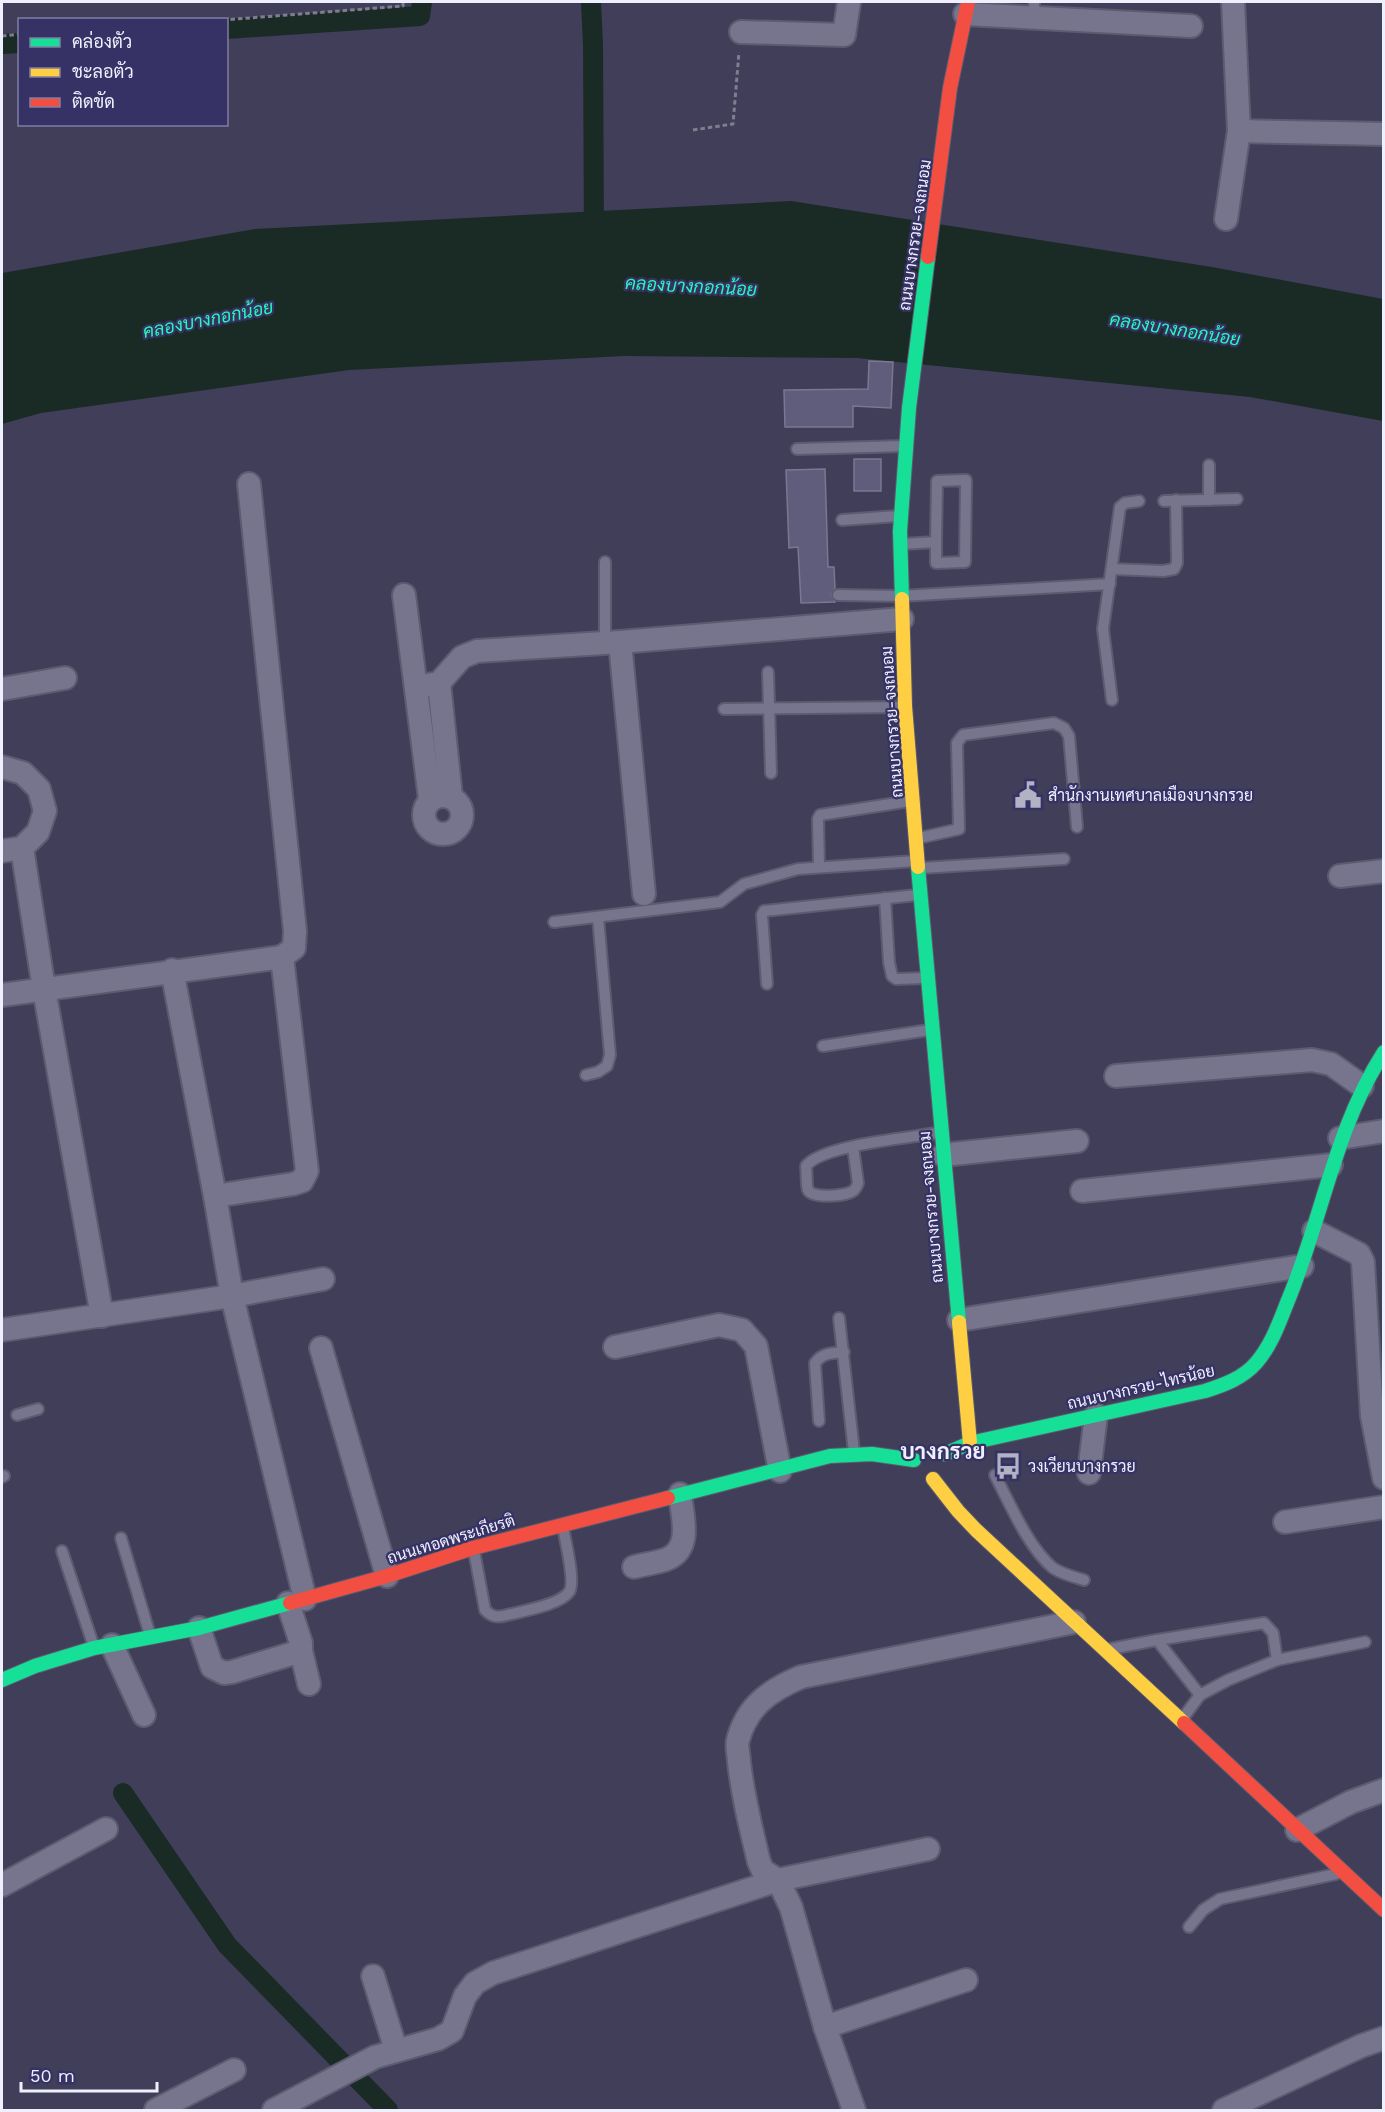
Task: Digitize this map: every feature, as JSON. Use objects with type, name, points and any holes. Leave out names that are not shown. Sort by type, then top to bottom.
[{"type":"main road","name":"ถนนบางกรวย-จงถนอม","points":[[967,8],[950,88],[946,135],[909,408],[900,545],[905,706],[940,1132],[970,1443]]},
{"type":"main road","name":"ถนนบางกรวย-ไทรน้อย","points":[[933,1464],[970,1443],[1205,1391],[1242,1377],[1268,1347],[1302,1266],[1340,1138],[1362,1086],[1383,1052]]},
{"type":"main road","name":"ถนนเทอดพระเกียรติ","points":[[2,1680],[35,1666],[103,1647],[199,1628],[387,1576],[474,1548],[680,1494],[780,1471],[830,1456],[854,1453],[886,1454],[933,1464]]},
{"type":"main road","points":[[875,1454],[896,1472]]},
{"type":"main road","points":[[933,1464],[962,1515]]},
{"type":"main road","points":[[954,1484],[962,1515]]},
{"type":"main road","points":[[932,1500],[941,1507],[962,1515],[1045,1577],[1074,1622],[1383,1910]]},
{"type":"street","points":[[741,32],[844,35],[849,2]]},
{"type":"street","points":[[1226,219],[1239,131],[1233,2]]},
{"type":"street","points":[[967,8],[1034,10],[1191,26]]},
{"type":"street","points":[[1239,131],[1383,134]]},
{"type":"street","points":[[2,995],[172,970],[282,957],[294,948],[295,931],[249,484]]},
{"type":"street","points":[[404,595],[416,687],[441,798],[439,683]]},
{"type":"street","points":[[416,687],[439,683],[462,657],[477,651],[612,643],[902,619]]},
{"type":"street","points":[[612,643],[644,894]]},
{"type":"street","points":[[2,689],[64,678]]},
{"type":"street","points":[[2,767],[23,773],[39,789],[45,811],[38,832],[12,849],[44,989],[102,1316]]},
{"type":"street","points":[[1340,876],[1383,871]]},
{"type":"street","points":[[215,1196],[293,1184],[302,1181],[307,1171],[282,957]]},
{"type":"street","points":[[172,970],[232,1296],[297,1601],[301,1651],[309,1684]]},
{"type":"street","points":[[1116,1076],[1312,1060],[1331,1064],[1362,1086]]},
{"type":"street","points":[[1340,1138],[1383,1131]]},
{"type":"street","points":[[943,1155],[1077,1141]]},
{"type":"street","points":[[1082,1191],[1331,1165]]},
{"type":"street","points":[[1314,1231],[1359,1254],[1374,1298],[1378,1416],[1383,1478]]},
{"type":"street","points":[[958,1320],[1302,1266]]},
{"type":"street","points":[[2,1330],[232,1296],[323,1279]]},
{"type":"street","points":[[615,1347],[719,1325],[742,1330],[756,1346],[780,1471]]},
{"type":"street","points":[[321,1348],[387,1576]]},
{"type":"street","points":[[1089,1473],[1096,1415]]},
{"type":"street","points":[[634,1567],[668,1559],[678,1553],[683,1546],[680,1494]]},
{"type":"street","points":[[1285,1522],[1383,1507]]},
{"type":"street","points":[[854,2110],[825,2027],[792,1907],[778,1880],[763,1871],[759,1862],[743,1797],[737,1742],[747,1717],[760,1701],[779,1686],[801,1677],[1074,1622]]},
{"type":"street","points":[[199,1628],[212,1666],[224,1673],[301,1651]]},
{"type":"street","points":[[103,1647],[144,1715]]},
{"type":"street","points":[[1297,1830],[1351,1802],[1383,1790]]},
{"type":"street","points":[[2,1885],[106,1829]]},
{"type":"street","points":[[274,2110],[375,2057],[438,2040],[452,2031],[465,1996],[475,1983],[493,1973],[778,1880],[928,1849]]},
{"type":"street","points":[[373,1976],[396,2050]]},
{"type":"street","points":[[825,2027],[966,1980]]},
{"type":"street","points":[[1224,2110],[1383,2038]]},
{"type":"street","points":[[156,2110],[234,2070]]},
{"type":"lane","points":[[797,449],[906,446]]},
{"type":"lane","points":[[1209,465],[1209,500]]},
{"type":"lane","points":[[966,480],[965,562],[936,563],[936,542],[937,481],[966,480]]},
{"type":"lane","points":[[1164,501],[1237,499]]},
{"type":"lane","points":[[1112,569],[1163,571],[1174,568],[1177,563],[1176,500]]},
{"type":"lane","points":[[1112,700],[1103,629],[1120,507],[1125,503],[1139,501]]},
{"type":"lane","points":[[842,520],[901,516]]},
{"type":"lane","points":[[900,545],[936,542]]},
{"type":"lane","points":[[605,562],[612,643]]},
{"type":"lane","points":[[838,595],[901,596],[1110,584]]},
{"type":"lane","points":[[768,672],[771,773]]},
{"type":"lane","points":[[724,709],[905,706]]},
{"type":"lane","points":[[916,839],[960,829],[957,743],[963,735],[1054,723],[1064,728],[1069,736],[1077,827]]},
{"type":"lane","points":[[819,867],[818,819],[820,815],[913,800]]},
{"type":"lane","points":[[554,922],[720,902],[744,884],[798,869],[1064,859]]},
{"type":"lane","points":[[767,984],[762,915],[767,910],[921,895]]},
{"type":"lane","points":[[885,898],[892,976],[896,979],[928,978]]},
{"type":"lane","points":[[586,1075],[608,1066],[610,1055],[598,917]]},
{"type":"lane","points":[[823,1046],[932,1030]]},
{"type":"lane","points":[[853,1147],[858,1183],[856,1188],[852,1192],[833,1195],[816,1196],[812,1194],[808,1190],[806,1166],[811,1160],[853,1147],[940,1132]]},
{"type":"lane","points":[[839,1318],[854,1453]]},
{"type":"lane","points":[[819,1421],[815,1363],[819,1357],[844,1352]]},
{"type":"lane","points":[[17,1415],[38,1409]]},
{"type":"lane","points":[[995,1475],[1025,1532],[1045,1577],[1062,1573],[1084,1580]]},
{"type":"lane","points":[[474,1548],[485,1610],[499,1617],[507,1615],[559,1600],[570,1592],[572,1582],[563,1524]]},
{"type":"lane","points":[[121,1538],[151,1638]]},
{"type":"lane","points":[[62,1551],[103,1647]]},
{"type":"lane","points":[[1104,1650],[1264,1623],[1273,1633],[1277,1660]]},
{"type":"lane","points":[[1157,1640],[1200,1695]]},
{"type":"lane","points":[[1181,1720],[1200,1695],[1228,1680],[1277,1660],[1365,1642]]},
{"type":"lane","points":[[1189,1928],[1203,1910],[1220,1899],[1342,1872]]},
{"type":"path","points":[[228,20],[403,6],[403,2]]},
{"type":"path","points":[[693,130],[733,124],[741,32]]},
{"type":"path","points":[[2,36],[18,34]]},
{"type":"water","name":"คลองบางกอกน้อย","points":[[791,201],[1212,267],[1383,299],[1383,421],[1250,397],[857,358],[624,356],[349,370],[41,413],[2,424],[2,273],[255,229]]},
{"type":"building","points":[[869,361],[893,362],[891,408],[853,406],[853,427],[785,427],[784,390],[868,389]]},
{"type":"building","points":[[854,459],[881,459],[881,491],[854,491]]},
{"type":"building","points":[[825,469],[828,567],[834,567],[835,588],[831,595],[835,602],[801,603],[798,547],[789,548],[786,470]]},
{"type":"waterway","points":[[228,29],[420,16],[422,2]]},
{"type":"waterway","points":[[591,2],[594,239]]},
{"type":"waterway","points":[[2,44],[18,43]]},
{"type":"waterway","points":[[123,1793],[227,1945],[388,2110]]},
{"type":"traffic: fast","points":[[902,599],[900,531],[909,408],[928,257]]},
{"type":"traffic: fast","points":[[918,867],[959,1322]]},
{"type":"traffic: fast","points":[[945,1454],[970,1443],[1205,1391],[1233,1380],[1251,1368],[1267,1348],[1279,1323],[1301,1267],[1341,1141],[1367,1081],[1384,1052]]},
{"type":"traffic: fast","points":[[668,1498],[830,1456],[872,1454],[914,1460]]},
{"type":"traffic: fast","points":[[2,1680],[35,1666],[94,1648],[199,1628],[290,1603]]},
{"type":"traffic: slow","points":[[902,599],[905,706],[918,867]]},
{"type":"traffic: slow","points":[[959,1322],[970,1443]]},
{"type":"traffic: slow","points":[[933,1479],[976,1530],[1184,1723]]},
{"type":"traffic: jam","points":[[928,257],[950,88],[968,2]]},
{"type":"traffic: jam","points":[[290,1603],[387,1576],[473,1548],[668,1498]]},
{"type":"traffic: jam","points":[[1184,1723],[1384,1910]]},
{"type":"place","name":"สำนักงานเทศบาลเมืองบางกรวย","points":[[1028,795]]},
{"type":"place","name":"วงเวียนบางกรวย","points":[[1008,1466]]},
{"type":"district","name":"บางกรวย","points":[[943,1451]]}]
